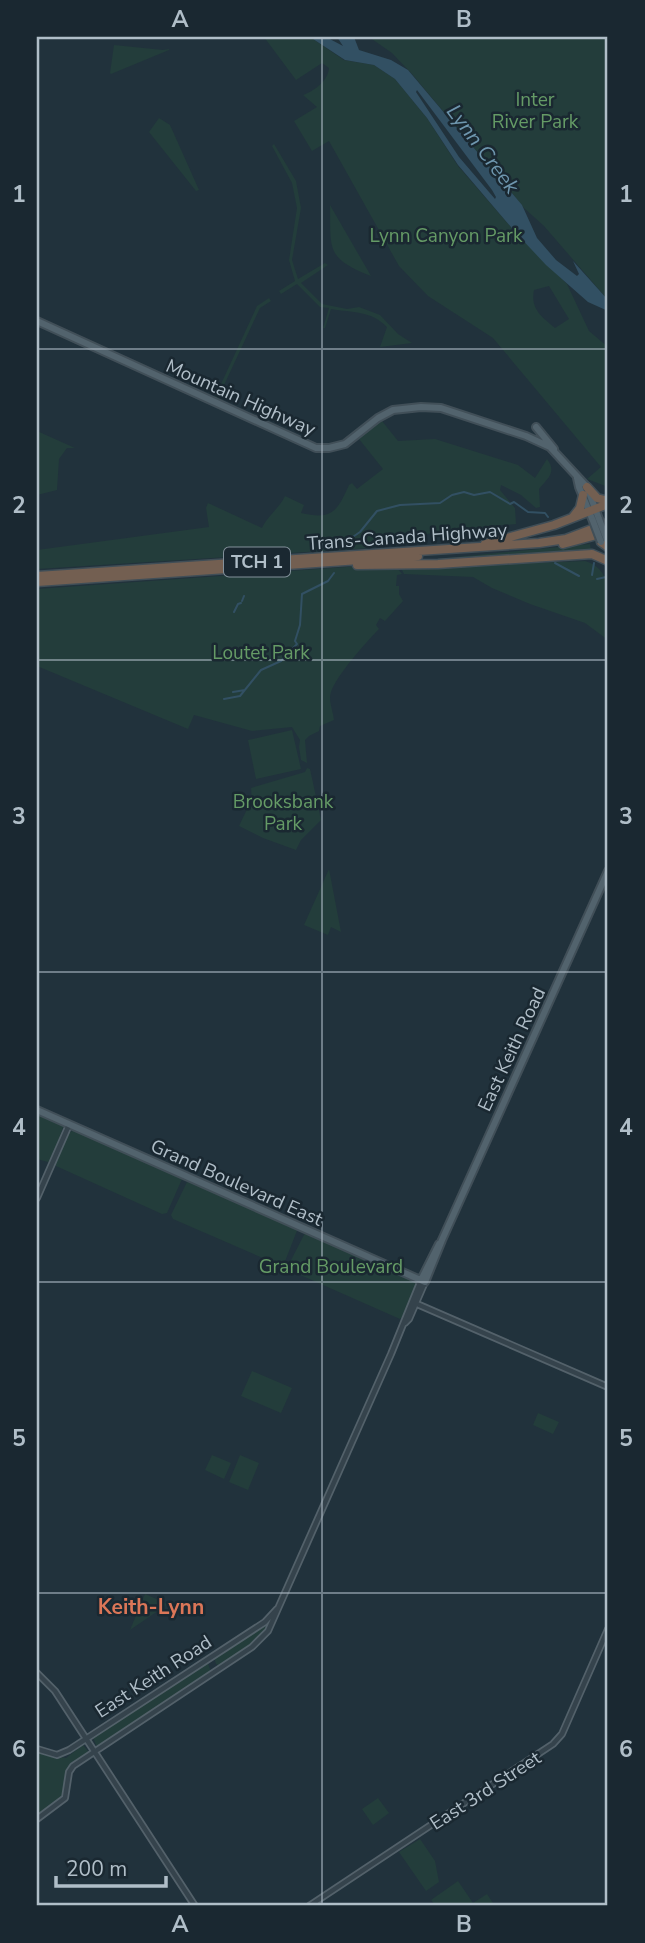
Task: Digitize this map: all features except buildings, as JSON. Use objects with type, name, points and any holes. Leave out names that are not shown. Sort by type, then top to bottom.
[{"type":"highway","points":[[571,519],[580,508],[585,491],[608,503]]},
{"type":"highway","points":[[478,547],[497,539],[546,528],[608,503]]},
{"type":"highway","name":"Trans-Canada Highway","points":[[37,576],[566,539],[608,523]]},
{"type":"highway","name":"Trans-Canada Highway","points":[[37,582],[539,548],[607,541]]},
{"type":"highway","points":[[313,563],[330,566],[438,564],[592,554],[608,561]]},
{"type":"main road","name":"Mountain Highway","points":[[37,321],[316,448],[329,449],[345,444],[386,413],[400,408],[429,407],[450,411],[526,436],[555,451],[577,478],[607,541],[608,561]]},
{"type":"main road","points":[[536,427],[555,451]]},
{"type":"main road","name":"East Keith Road","points":[[423,1281],[608,871]]},
{"type":"main road","name":"Grand Boulevard East","points":[[37,1110],[423,1281]]},
{"type":"street","points":[[37,1198],[69,1125]]},
{"type":"street","name":"East Keith Road","points":[[37,1819],[65,1798],[72,1766],[257,1642],[272,1625],[416,1291],[423,1281]]},
{"type":"street","name":"East Keith Road","points":[[404,1324],[417,1304],[423,1281]]},
{"type":"street","points":[[416,1291],[417,1304],[608,1387]]},
{"type":"street","points":[[409,1309],[417,1304]]},
{"type":"street","name":"East Keith Road","points":[[37,1749],[57,1755],[69,1750],[265,1622],[278,1606]]},
{"type":"street","name":"East 3rd Street","points":[[309,1906],[553,1744],[562,1734],[608,1629]]},
{"type":"street","points":[[37,1673],[55,1691],[195,1906]]},
{"type":"green space","name":"Lynn Canyon Park","points":[[264,37],[310,37],[344,60],[374,65],[395,79],[427,118],[458,166],[516,233],[567,284],[589,331],[608,347],[608,487],[587,479],[601,467],[493,338],[428,296],[399,266],[329,141],[312,151],[294,121],[317,107],[303,95],[320,85],[329,68],[322,63],[296,80]],"holes":[[[549,286],[569,319],[555,328],[535,307],[534,290]]]},
{"type":"green space","name":"Inter River Park","points":[[369,37],[608,37],[608,300],[544,226],[524,208],[412,74],[392,53]]},
{"type":"green space","points":[[114,45],[169,49],[169,50],[111,74]]},
{"type":"green space","points":[[159,118],[170,125],[199,190],[196,191],[149,132]]},
{"type":"green space","points":[[274,144],[296,181],[301,208],[292,260],[298,279],[325,263],[328,265],[301,283],[322,304],[347,309],[359,307],[380,315],[398,334],[412,343],[380,347],[387,327],[361,313],[331,309],[323,328],[329,308],[320,307],[297,284],[281,294],[279,291],[295,281],[289,260],[297,208],[292,183],[272,146]]},
{"type":"green space","points":[[330,205],[371,276],[345,264],[338,257],[331,242]]},
{"type":"green space","points":[[269,298],[271,301],[260,308],[218,398],[215,397],[257,306]]},
{"type":"green space","points":[[382,421],[398,441],[435,439],[518,465],[535,478],[547,459],[551,471],[539,489],[540,507],[536,508],[521,495],[501,485],[500,490],[515,508],[516,524],[444,530],[371,548],[37,569],[37,550],[209,527],[206,508],[208,503],[262,528],[285,496],[304,505],[301,513],[320,515],[332,512],[341,502],[349,485],[352,483],[357,489],[383,469],[359,439]]},
{"type":"green space","points":[[37,431],[75,448],[67,448],[59,459],[57,490],[37,495]]},
{"type":"green space","points":[[590,544],[591,550],[416,561]]},
{"type":"green space","points":[[585,561],[603,573],[607,583],[608,640],[585,623],[530,604],[473,577],[404,574],[401,568]]},
{"type":"green space","name":"Loutet Park","points":[[391,562],[398,565],[402,574],[397,575],[396,586],[399,586],[403,601],[385,621],[380,618],[376,625],[379,629],[352,659],[334,685],[330,698],[334,720],[320,726],[319,731],[305,740],[307,763],[301,760],[300,740],[292,727],[252,731],[194,715],[188,729],[37,666],[37,589]]},
{"type":"green space","points":[[292,730],[301,769],[256,779],[248,740]]},
{"type":"green space","name":"Brooksbank Park","points":[[307,768],[310,769],[321,820],[301,840],[296,850],[239,826],[252,802],[251,788],[305,772]]},
{"type":"green space","points":[[329,869],[341,932],[331,927],[328,935],[304,925]]},
{"type":"green space","points":[[37,1112],[64,1125],[48,1162],[37,1159]]},
{"type":"green space","points":[[74,1130],[181,1176],[167,1213],[162,1214],[56,1166],[69,1133]]},
{"type":"green space","name":"Grand Boulevard","points":[[187,1182],[210,1189],[298,1228],[284,1264],[281,1266],[173,1219],[171,1215]]},
{"type":"green space","name":"Grand Boulevard","points":[[305,1233],[415,1280],[418,1285],[402,1317],[400,1319],[289,1270],[288,1266]]},
{"type":"green space","points":[[252,1371],[292,1388],[281,1413],[241,1396]]},
{"type":"green space","points":[[538,1413],[559,1422],[553,1434],[533,1425]]},
{"type":"green space","points":[[212,1455],[231,1463],[224,1479],[205,1470]]},
{"type":"green space","points":[[240,1455],[259,1463],[248,1490],[229,1482]]},
{"type":"green space","points":[[145,1594],[168,1604],[130,1630]]},
{"type":"green space","points":[[276,1611],[266,1629],[252,1643],[220,1666],[216,1664],[214,1657],[267,1621]]},
{"type":"green space","points":[[207,1661],[209,1673],[99,1746],[96,1745],[93,1737]]},
{"type":"green space","points":[[83,1745],[88,1751],[87,1754],[68,1770],[61,1801],[37,1816],[37,1753],[66,1758]]},
{"type":"green space","points":[[378,1798],[389,1813],[373,1825],[362,1809]]},
{"type":"green space","points":[[420,1839],[435,1861],[439,1882],[426,1891],[399,1852]]},
{"type":"green space","points":[[458,1881],[473,1903],[487,1894],[495,1906],[436,1906],[431,1900]]},
{"type":"water","points":[[310,37],[326,37],[343,46],[337,37],[354,37],[359,50],[391,60],[408,70],[522,205],[537,238],[556,260],[577,276],[579,274],[573,261],[608,300],[608,311],[588,302],[546,265],[516,233],[458,165],[427,118],[395,79],[374,65],[345,60]],"holes":[[[417,90],[492,190],[495,199],[459,157]]]},
{"type":"waterway","points":[[344,543],[360,532],[377,511],[400,505],[440,503],[452,495],[464,492],[474,495],[490,492],[510,504],[514,502],[528,512],[545,513],[548,517]]},
{"type":"waterway","points":[[555,563],[579,576]]},
{"type":"waterway","points":[[592,575],[594,563]]},
{"type":"waterway","points":[[224,699],[240,696],[261,670],[281,661],[297,644],[295,641],[300,625],[302,594],[328,581],[334,573]]},
{"type":"waterway","points":[[597,579],[606,577]]},
{"type":"waterway","points":[[242,601],[244,596]]},
{"type":"waterway","points":[[234,612],[241,603]]},
{"type":"waterway","points":[[233,692],[245,690]]},
{"type":"district","name":"Keith-Lynn","points":[[151,1607]]},
{"type":"water label","name":"Lynn Creek","points":[[483,149]]}]
